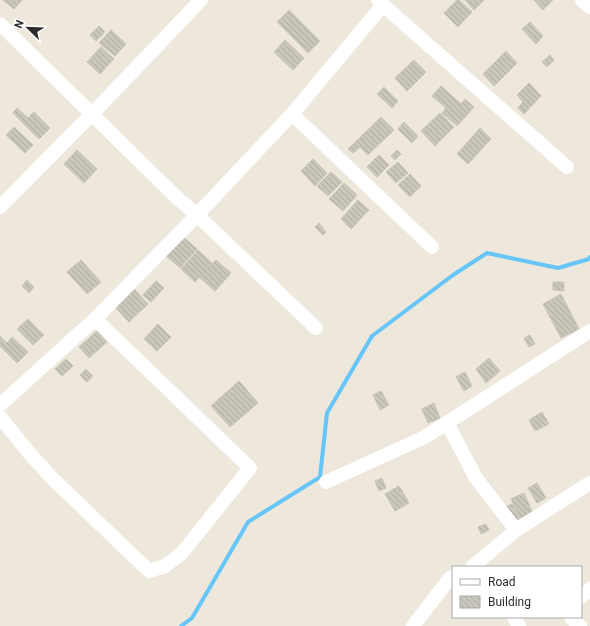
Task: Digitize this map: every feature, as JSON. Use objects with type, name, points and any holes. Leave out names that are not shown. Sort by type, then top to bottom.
[{"type":"street","points":[[0,207],[92,114],[201,0]]},
{"type":"street","points":[[582,0],[590,7]]},
{"type":"street","points":[[0,406],[95,319],[197,215],[292,114],[380,2],[567,167]]},
{"type":"street","points":[[0,24],[175,196],[316,328]]},
{"type":"street","points":[[292,114],[432,247]]},
{"type":"street","points":[[0,417],[30,454],[53,478],[149,570],[165,566],[182,553],[250,468],[95,319]]},
{"type":"street","points":[[326,482],[425,437],[590,332]]},
{"type":"street","points":[[447,423],[476,478],[516,530]]},
{"type":"street","points":[[473,566],[516,530],[590,483]]},
{"type":"street","points":[[412,626],[452,577]]},
{"type":"street","points":[[582,596],[590,588]]},
{"type":"street","points":[[572,618],[580,626]]},
{"type":"building","points":[[3,0],[22,0],[14,9]]},
{"type":"building","points":[[457,0],[459,0],[472,12],[458,27],[444,13]]},
{"type":"building","points":[[465,0],[484,0],[474,10]]},
{"type":"building","points":[[534,0],[553,0],[543,10]]},
{"type":"building","points":[[289,10],[320,41],[308,53],[277,22]]},
{"type":"building","points":[[530,22],[543,36],[536,44],[522,29]]},
{"type":"building","points":[[99,26],[105,32],[96,41],[90,35]]},
{"type":"building","points":[[111,30],[126,44],[115,56],[99,43]]},
{"type":"building","points":[[285,40],[304,58],[293,70],[274,52]]},
{"type":"building","points":[[101,47],[114,59],[100,74],[87,62]]},
{"type":"building","points":[[506,51],[517,63],[494,86],[483,74]]},
{"type":"building","points":[[550,55],[554,60],[547,67],[542,62]]},
{"type":"building","points":[[414,60],[426,72],[407,91],[395,78]]},
{"type":"building","points":[[529,83],[541,96],[524,114],[518,108],[523,102],[517,95]]},
{"type":"building","points":[[441,86],[461,104],[465,99],[474,107],[457,126],[442,113],[446,108],[432,96]]},
{"type":"building","points":[[384,87],[398,101],[392,108],[377,94]]},
{"type":"building","points":[[17,108],[28,118],[34,112],[50,128],[39,139],[13,113]]},
{"type":"building","points":[[440,113],[454,127],[435,146],[421,131]]},
{"type":"building","points":[[381,117],[394,130],[368,155],[360,147],[353,153],[348,149]]},
{"type":"building","points":[[404,122],[418,136],[412,143],[398,129]]},
{"type":"building","points":[[14,127],[33,145],[25,153],[6,135]]},
{"type":"building","points":[[480,128],[491,139],[468,164],[457,154]]},
{"type":"building","points":[[77,150],[97,169],[84,183],[64,164]]},
{"type":"building","points":[[397,150],[401,154],[395,160],[391,156]]},
{"type":"building","points":[[379,155],[389,165],[377,177],[367,167]]},
{"type":"building","points":[[313,159],[327,173],[315,186],[301,171]]},
{"type":"building","points":[[398,162],[408,173],[396,183],[386,172]]},
{"type":"building","points":[[331,172],[342,182],[328,196],[317,186]]},
{"type":"building","points":[[410,174],[421,186],[410,197],[398,185]]},
{"type":"building","points":[[344,183],[357,195],[343,211],[329,199]]},
{"type":"building","points":[[358,200],[369,210],[351,229],[341,219]]},
{"type":"building","points":[[319,223],[326,232],[323,235],[315,227]]},
{"type":"building","points":[[182,236],[197,249],[180,268],[165,255]]},
{"type":"building","points":[[198,250],[212,263],[195,282],[181,269]]},
{"type":"building","points":[[81,260],[101,282],[87,294],[67,272]]},
{"type":"building","points":[[216,260],[231,273],[215,291],[199,277]]},
{"type":"building","points":[[27,280],[34,287],[29,293],[22,286]]},
{"type":"building","points":[[156,281],[164,288],[151,302],[143,295]]},
{"type":"building","points":[[553,282],[564,282],[564,291],[553,290]]},
{"type":"building","points":[[133,288],[148,304],[129,322],[114,306]]},
{"type":"building","points":[[561,294],[579,329],[561,338],[543,304]]},
{"type":"building","points":[[28,319],[44,335],[33,345],[17,329]]},
{"type":"building","points":[[158,324],[171,337],[157,351],[144,339]]},
{"type":"building","points":[[97,331],[107,342],[89,358],[79,347]]},
{"type":"building","points":[[530,335],[535,344],[529,347],[524,338]]},
{"type":"building","points":[[0,336],[7,343],[12,337],[28,352],[17,363],[0,346]]},
{"type":"building","points":[[489,358],[500,371],[486,383],[476,369]]},
{"type":"building","points":[[66,359],[73,366],[62,376],[55,369]]},
{"type":"building","points":[[86,369],[93,376],[87,382],[80,375]]},
{"type":"building","points":[[465,372],[472,386],[464,391],[456,377]]},
{"type":"building","points":[[239,381],[258,403],[230,427],[211,406]]},
{"type":"building","points":[[381,391],[389,405],[380,410],[373,395]]},
{"type":"building","points":[[434,403],[440,418],[428,423],[422,409]]},
{"type":"building","points":[[542,412],[549,424],[535,431],[529,420]]},
{"type":"building","points":[[382,478],[386,488],[379,491],[375,481]]},
{"type":"building","points":[[537,483],[546,498],[537,503],[528,488]]},
{"type":"building","points":[[399,486],[409,503],[395,511],[385,494]]},
{"type":"building","points":[[524,493],[533,513],[520,519],[511,499]]},
{"type":"building","points":[[512,504],[519,519],[512,522],[505,507]]},
{"type":"building","points":[[486,524],[489,530],[481,534],[478,527]]},
{"type":"waterway","points":[[181,626],[192,618],[248,522],[320,477],[327,413],[372,336],[453,275],[487,253],[558,268],[589,259],[590,257]]}]
